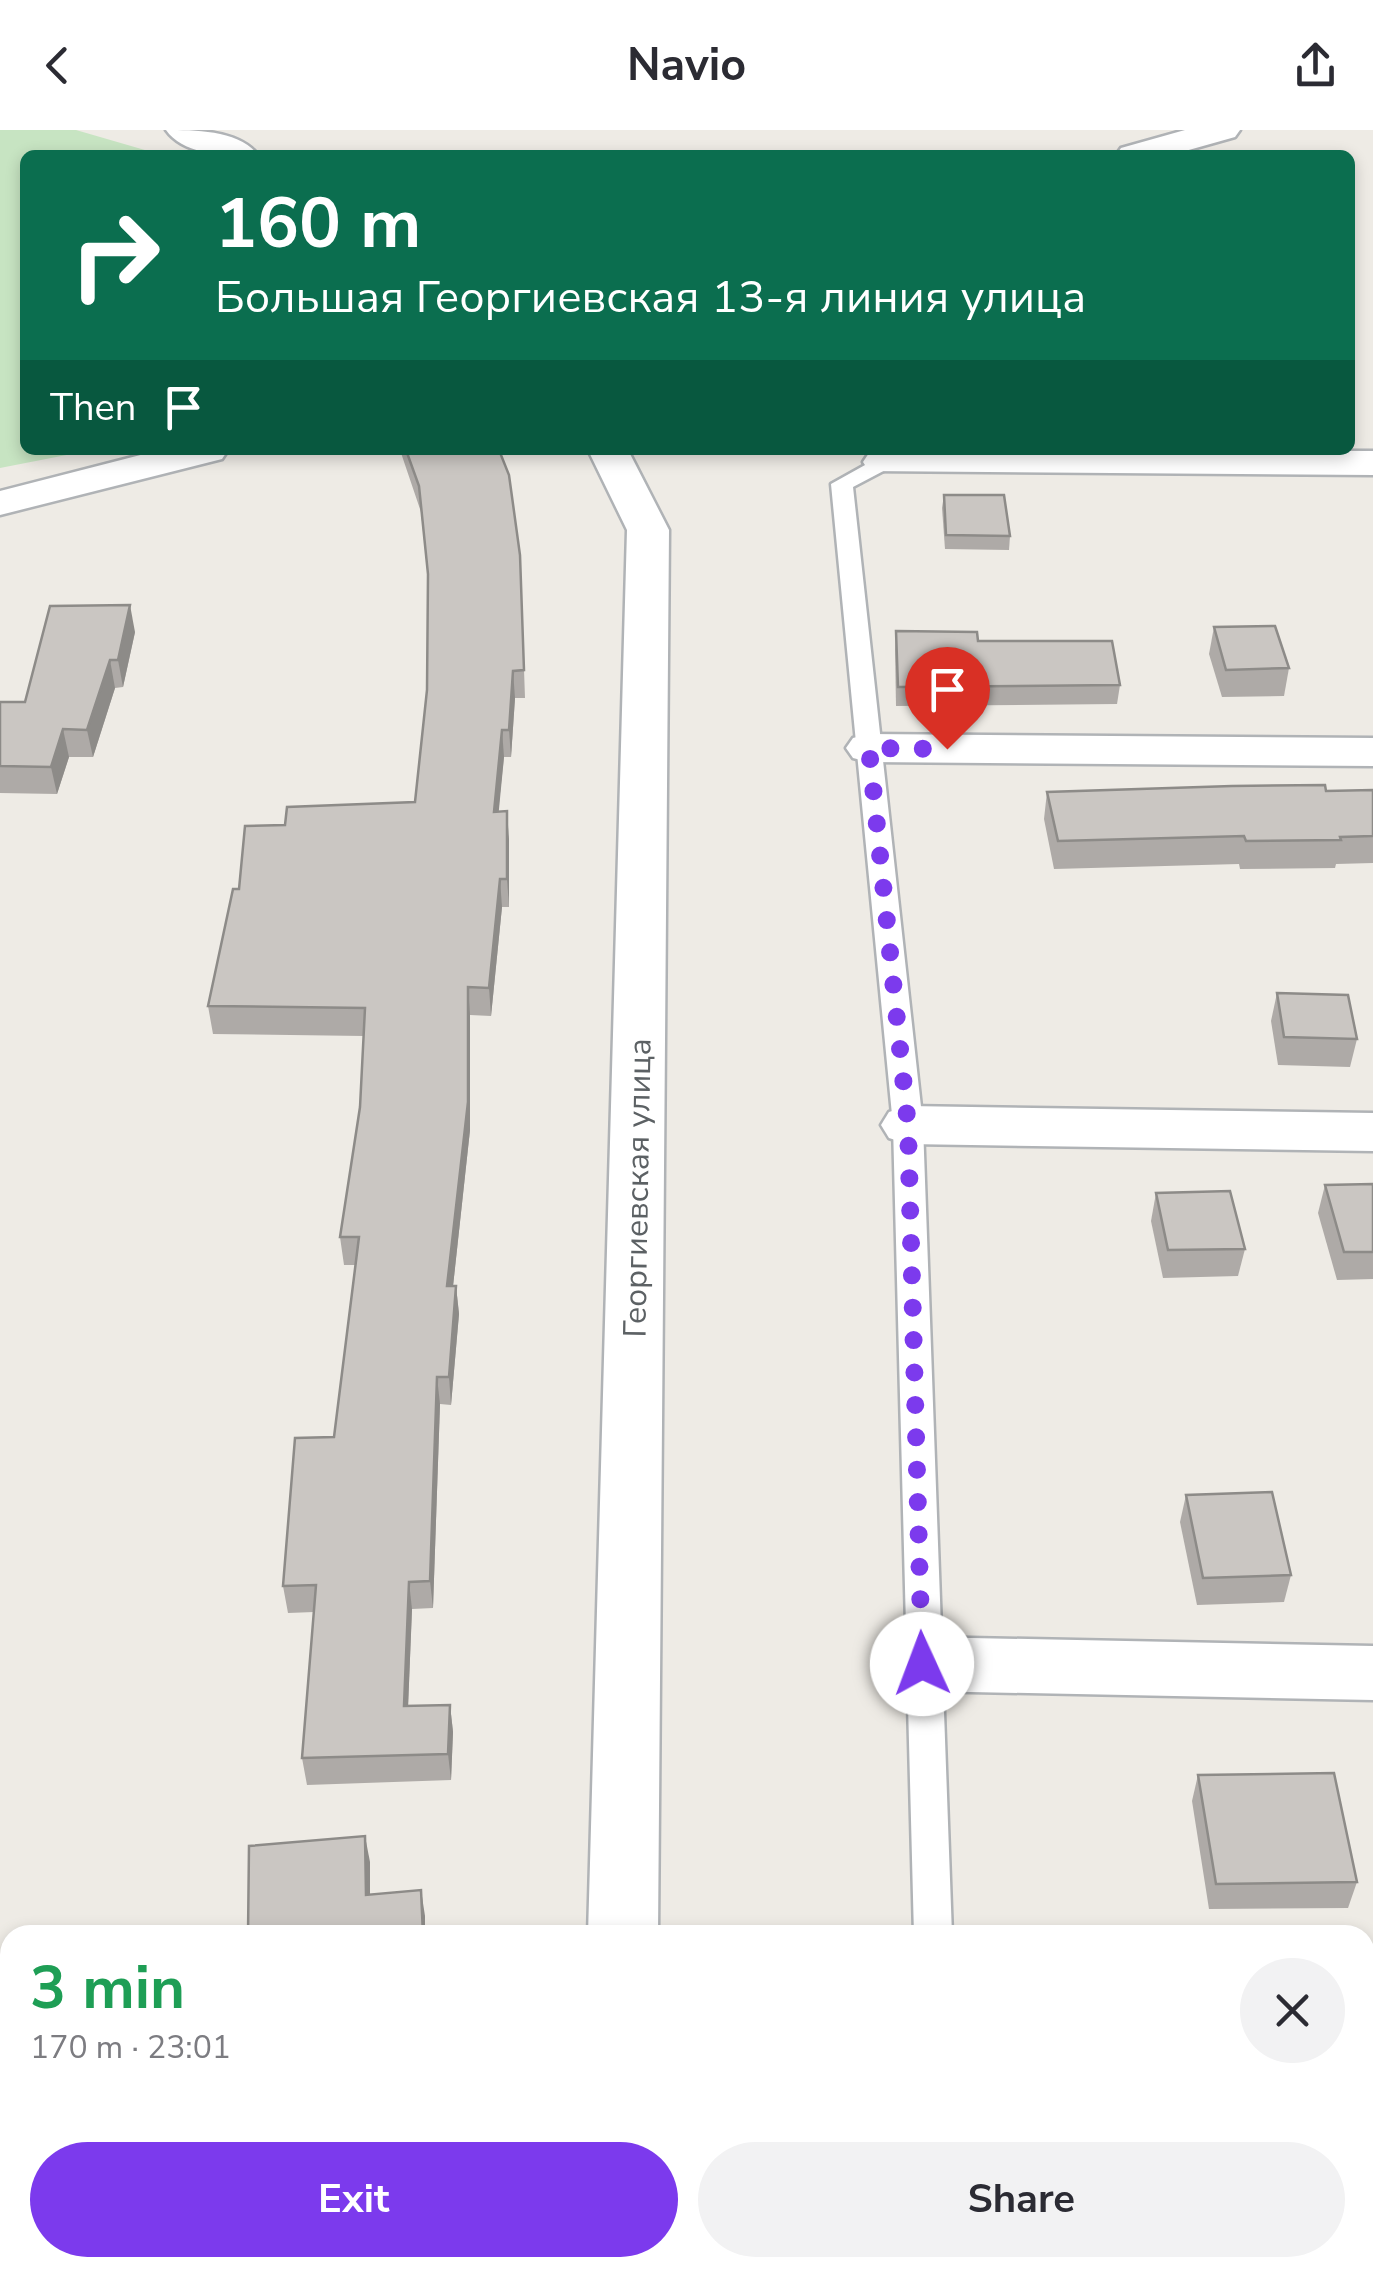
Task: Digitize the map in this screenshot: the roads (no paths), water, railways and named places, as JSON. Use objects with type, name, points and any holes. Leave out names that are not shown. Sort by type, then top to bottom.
[{"type":"street","points":[[183,130],[229,150]]},
{"type":"street","points":[[1152,150],[1223,130]]},
{"type":"street","points":[[0,504],[189,455]]},
{"type":"street","name":"Георгиевская улица","points":[[610,455],[648,530],[623,1925]]},
{"type":"street","points":[[883,462],[1373,463]]},
{"type":"street","points":[[869,748],[1373,752]]},
{"type":"street","points":[[908,1126],[1373,1132]]},
{"type":"street","points":[[922,1664],[1373,1673]]},
{"type":"lane","points":[[883,462],[842,484],[908,1126],[933,1925]]}]
